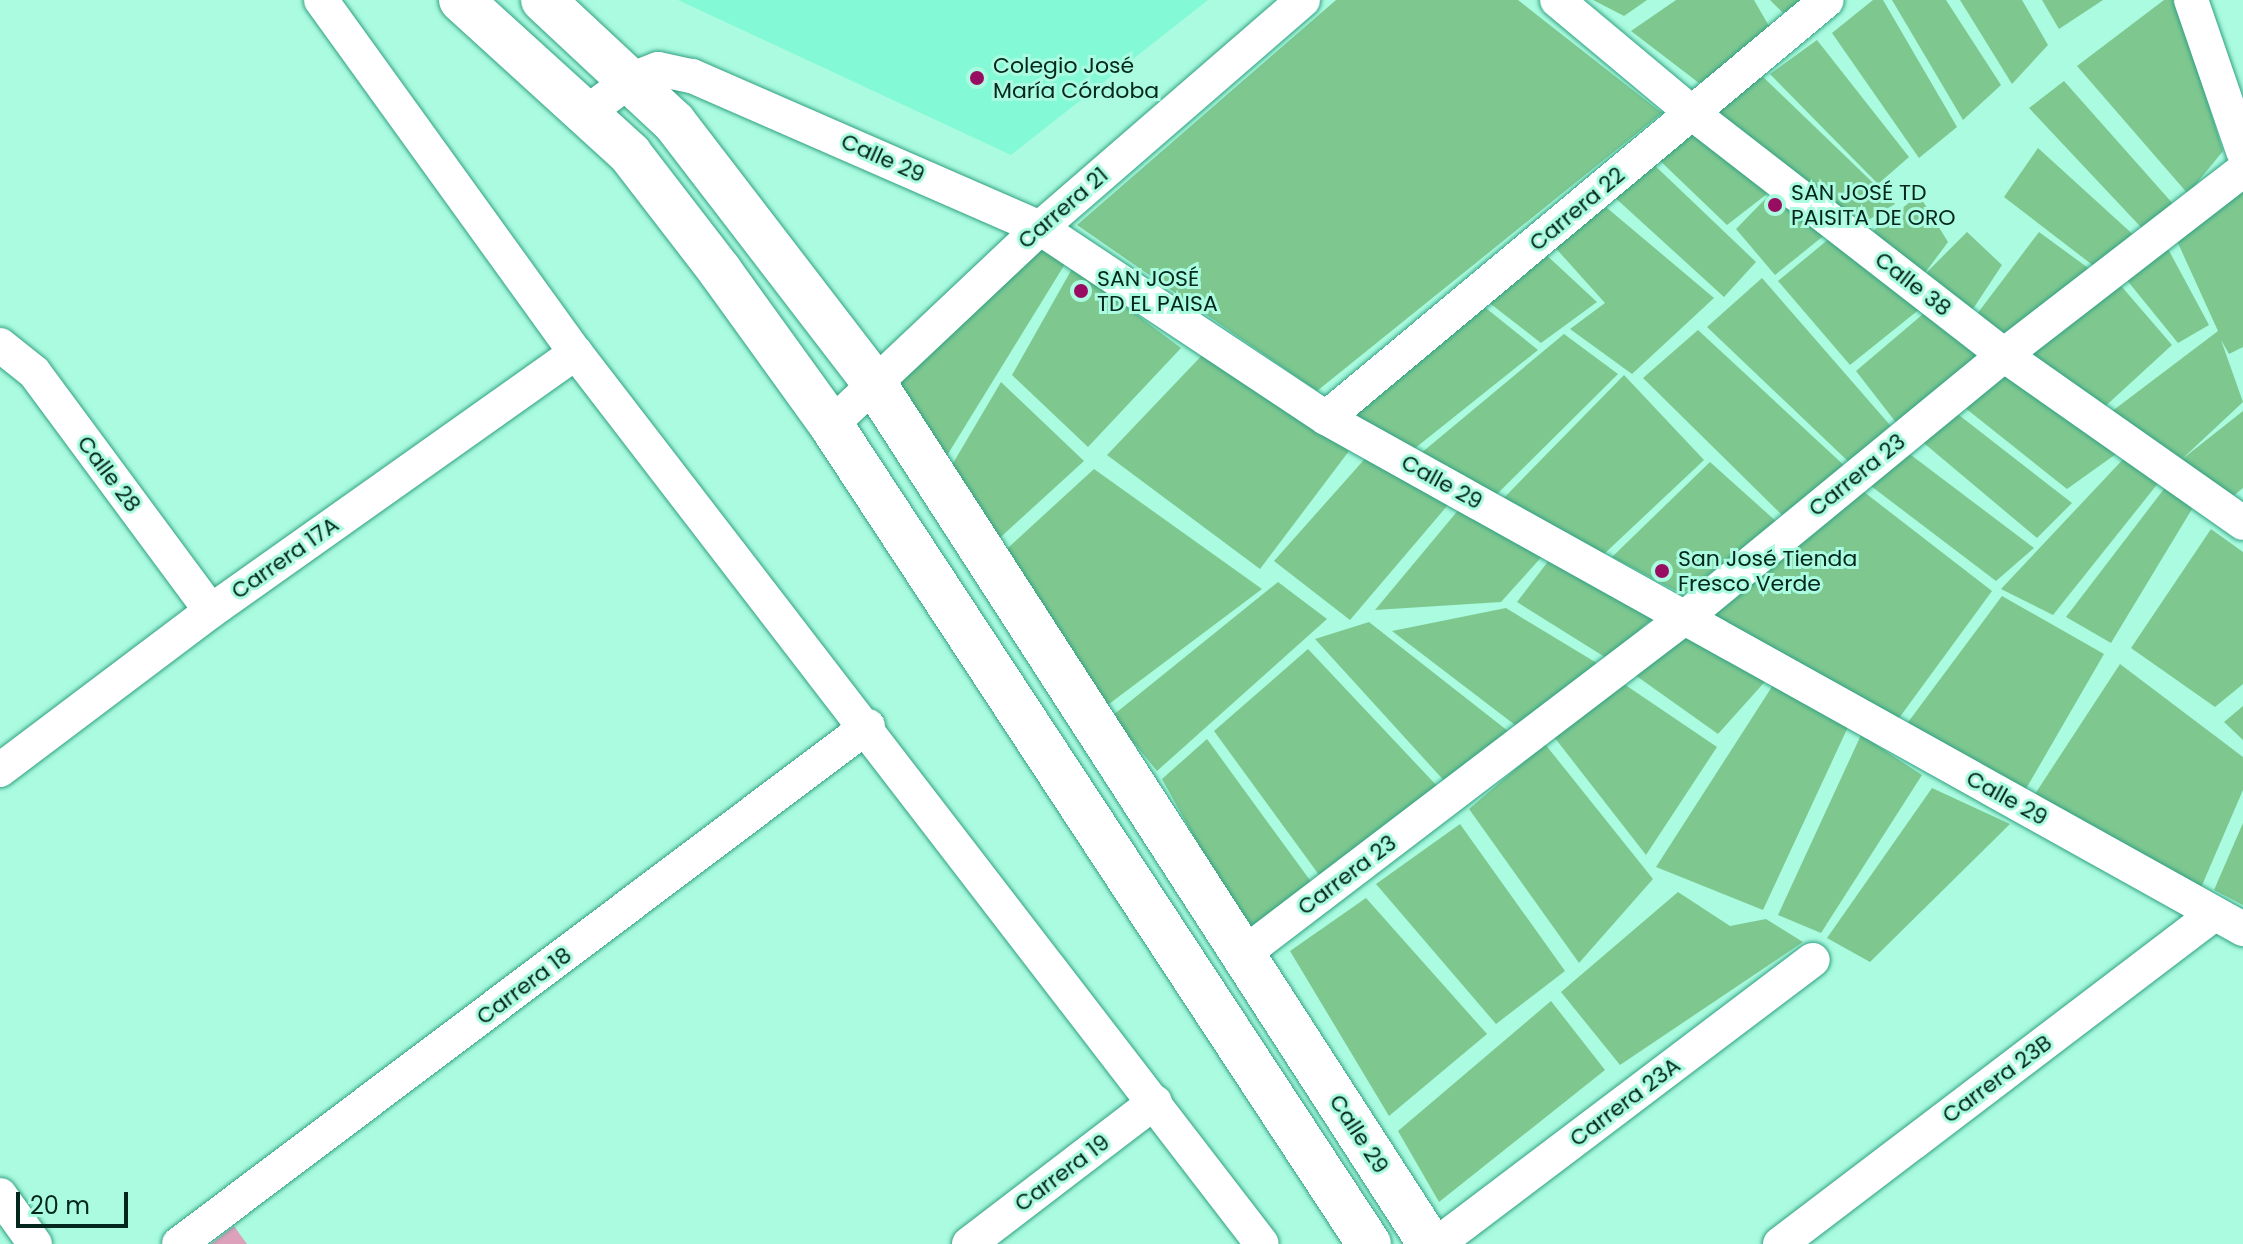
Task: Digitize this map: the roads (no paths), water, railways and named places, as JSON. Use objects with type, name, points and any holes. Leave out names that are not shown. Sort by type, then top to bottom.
[{"type":"main road","points":[[461,0],[589,111],[639,165],[831,425],[1369,1244]]},
{"type":"main road","name":"Calle 29","points":[[543,0],[632,79],[674,122],[874,383],[1430,1244]]},
{"type":"street","points":[[321,0],[576,353],[868,726],[1262,1244]]},
{"type":"street","name":"Carrera 21","points":[[831,425],[1040,228],[1303,0]]},
{"type":"street","name":"Calle 38","points":[[1557,0],[1692,113],[2004,355],[2243,523]]},
{"type":"street","name":"Carrera 22","points":[[1326,418],[1827,0]]},
{"type":"street","points":[[2191,0],[2243,151]]},
{"type":"street","name":"Calle 29","points":[[589,111],[632,79],[658,69],[692,76],[1040,228],[1326,418],[2229,921]]},
{"type":"street","name":"Carrera 23","points":[[1242,955],[1684,618],[2004,355],[2243,170]]},
{"type":"street","name":"Calle 28","points":[[0,345],[34,372],[211,611]]},
{"type":"street","name":"Carrera 17A","points":[[0,770],[211,611],[576,353]]},
{"type":"street","name":"Carrera 18","points":[[179,1244],[868,726]]},
{"type":"street","name":"Carrera 23B","points":[[1780,1244],[2229,921]]},
{"type":"street","name":"Carrera 23A","points":[[1437,1244],[1813,960]]},
{"type":"street","name":"Carrera 19","points":[[969,1244],[1155,1102]]},
{"type":"street","points":[[0,1195],[35,1244]]},
{"type":"place","name":"Colegio José María Córdoba","points":[[977,78]]},
{"type":"place","name":"SAN JOSÉ TD PAISITA DE ORO","points":[[1775,205]]},
{"type":"place","name":"SAN JOSÉ TD EL PAISA","points":[[1081,291]]},
{"type":"place","name":"San José Tienda Fresco Verde","points":[[1662,571]]}]
